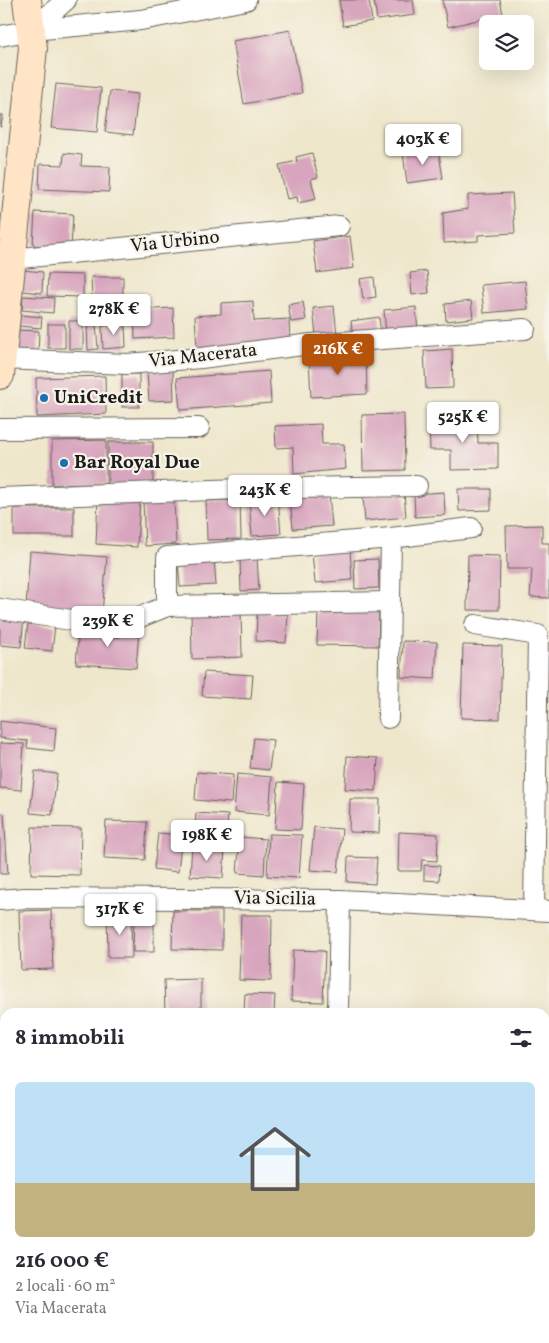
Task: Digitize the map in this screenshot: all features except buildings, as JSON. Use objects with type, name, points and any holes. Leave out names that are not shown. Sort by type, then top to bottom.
[{"type":"street","points":[[1,367],[3,305],[33,48],[27,0]]},
{"type":"street","points":[[32,30],[66,0]]},
{"type":"street","points":[[0,36],[32,30],[141,20],[246,0]]},
{"type":"street","name":"Via Urbino","points":[[7,271],[339,226]]},
{"type":"street","name":"Via Macerata","points":[[1,367],[127,364],[201,358],[311,344],[525,329]]},
{"type":"street","points":[[0,429],[199,428]]},
{"type":"street","points":[[0,498],[417,486]]},
{"type":"street","points":[[167,606],[168,557],[391,538],[471,528]]},
{"type":"street","points":[[388,718],[391,538]]},
{"type":"street","points":[[0,609],[116,626],[167,606],[390,602]]},
{"type":"street","points":[[475,625],[538,635],[542,910]]},
{"type":"street","name":"Via Sicilia","points":[[0,900],[24,898],[340,900],[542,910]]},
{"type":"street","points":[[338,1008],[340,900]]},
{"type":"place","name":"UniCredit","points":[[44,398]]},
{"type":"place","name":"Bar Royal Due","points":[[64,463]]}]
